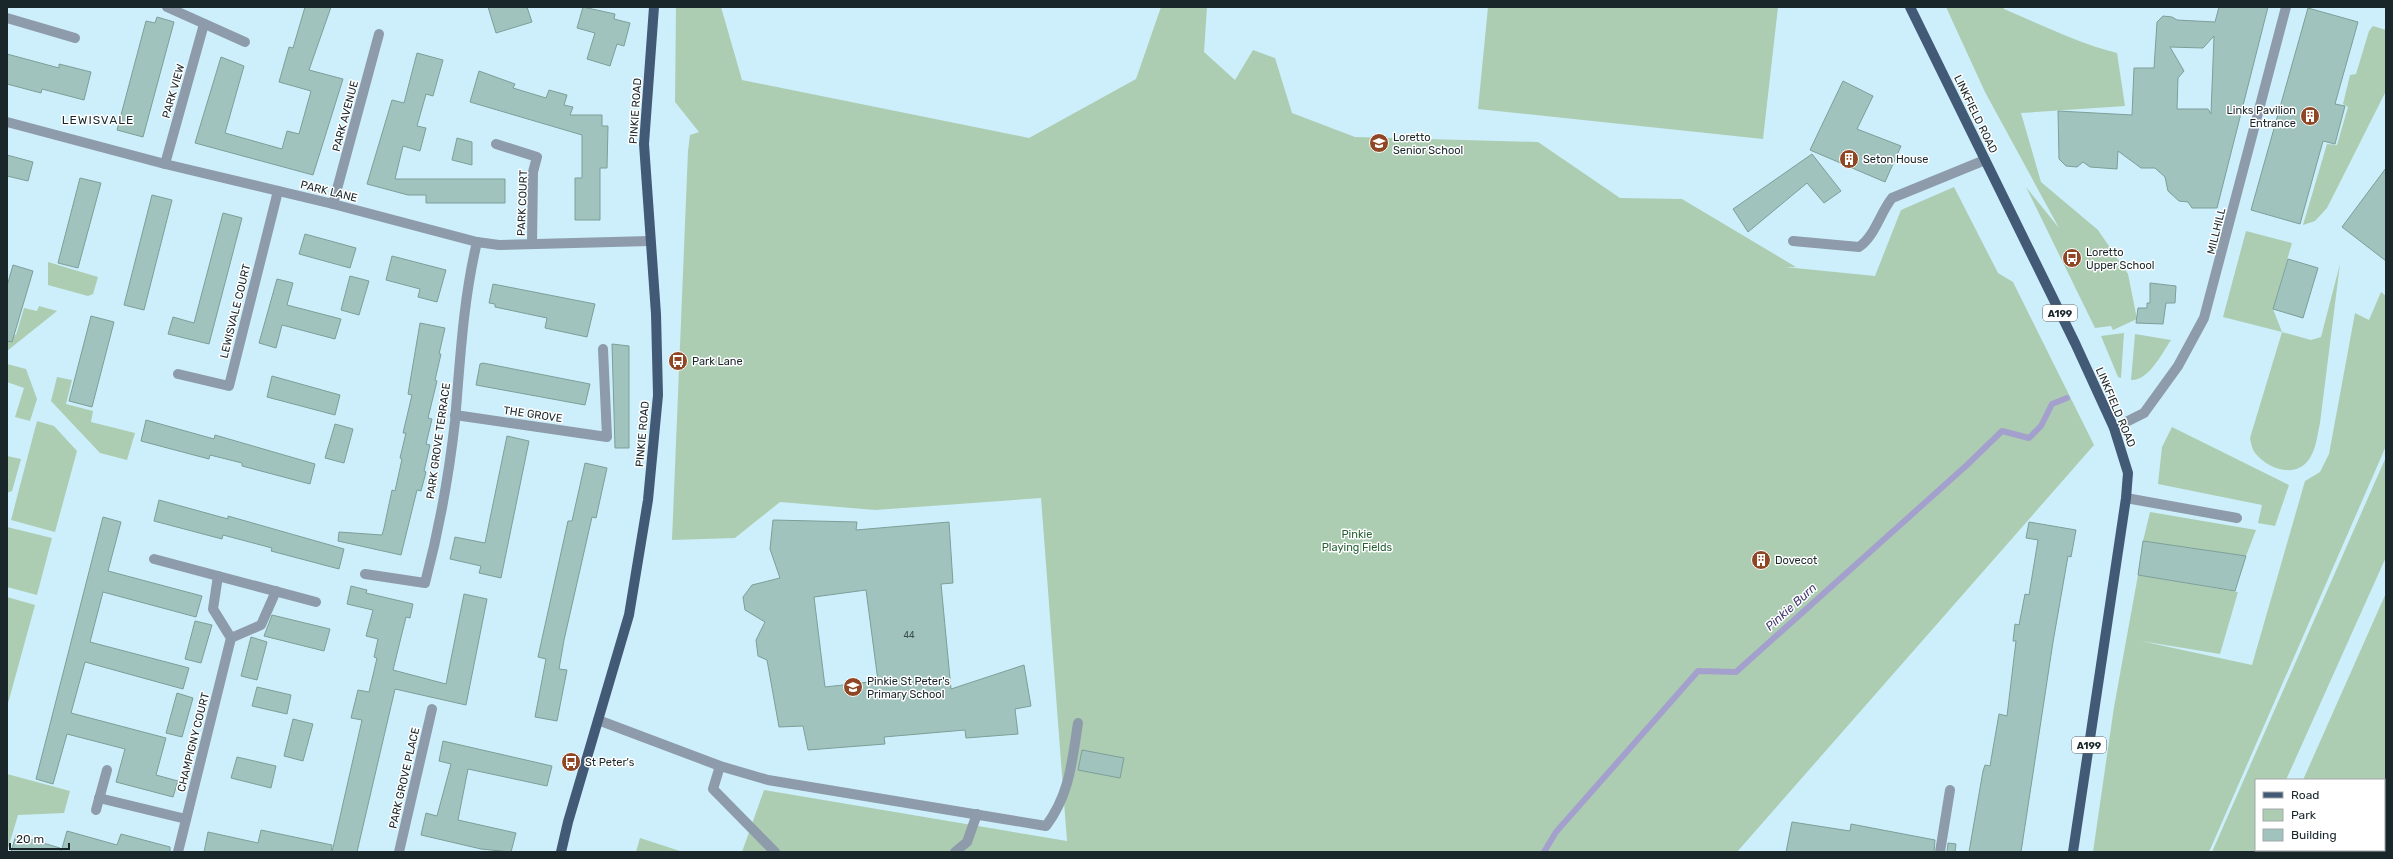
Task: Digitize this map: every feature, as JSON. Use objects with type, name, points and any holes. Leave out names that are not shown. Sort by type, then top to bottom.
[{"type":"main road","name":"PINKIE ROAD","points":[[561,852],[568,822],[628,615],[648,500],[658,395],[656,314],[644,144],[654,7]]},
{"type":"main road","name":"LINKFIELD ROAD","points":[[1910,7],[2075,343],[2114,428],[2128,472],[2126,498],[2073,852]]},
{"type":"street","points":[[167,7],[245,42]]},
{"type":"street","name":"MILLHILL","points":[[2114,428],[2144,413],[2178,366],[2204,318],[2286,7]]},
{"type":"street","points":[[7,18],[75,38]]},
{"type":"street","name":"PARK VIEW","points":[[165,164],[204,24]]},
{"type":"street","name":"PARK AVENUE","points":[[333,204],[379,34]]},
{"type":"street","name":"PARK LANE","points":[[7,122],[165,164],[333,204],[477,242],[498,245],[650,241]]},
{"type":"street","name":"PARK COURT","points":[[496,144],[537,157],[533,172],[532,244]]},
{"type":"street","points":[[1793,241],[1859,247],[1867,242],[1883,210],[1892,198],[1985,160]]},
{"type":"street","name":"LEWISVALE COURT","points":[[178,374],[229,386],[278,191]]},
{"type":"street","name":"PARK GROVE TERRACE","points":[[365,574],[425,583],[438,529],[455,415],[466,313],[477,242]]},
{"type":"street","name":"THE GROVE","points":[[455,415],[607,437],[603,349]]},
{"type":"street","points":[[2126,498],[2237,518]]},
{"type":"street","points":[[154,559],[316,602]]},
{"type":"street","points":[[218,576],[213,608],[232,638],[260,625],[276,591]]},
{"type":"street","name":"CHAMPIGNY COURT","points":[[178,852],[232,638]]},
{"type":"street","name":"PARK GROVE PLACE","points":[[399,852],[432,709]]},
{"type":"street","points":[[598,720],[720,766],[768,780],[1046,826],[1058,809],[1070,779],[1078,723]]},
{"type":"street","points":[[720,766],[713,789],[775,852]]},
{"type":"street","points":[[96,810],[107,770]]},
{"type":"street","points":[[1940,852],[1950,790]]},
{"type":"street","points":[[99,798],[186,819]]},
{"type":"street","points":[[955,852],[967,842],[977,814]]},
{"type":"green space","name":"Pinkie Playing Fields","points":[[676,7],[721,7],[742,80],[1029,138],[1136,79],[1161,7],[1207,7],[1204,52],[1235,80],[1253,50],[1275,58],[1292,113],[1355,137],[1538,142],[1620,198],[1682,199],[1796,267],[1785,267],[1875,276],[1901,210],[1954,187],[1998,273],[2013,282],[2094,445],[1737,852],[742,852],[764,790],[1067,841],[1041,498],[875,510],[780,502],[735,538],[672,540],[688,151],[690,135],[699,132],[675,102]]},
{"type":"green space","points":[[1488,7],[1778,7],[1763,139],[1478,109]]},
{"type":"green space","points":[[1946,7],[2003,7],[2004,9],[2074,39],[2117,53],[2125,106],[2021,113],[2041,182],[2098,230],[2128,274],[2137,319],[2113,330],[2111,326],[2095,328],[2026,187],[2059,228],[1985,92]]},
{"type":"green space","points":[[2373,26],[2386,30],[2386,91],[2327,208],[2315,221],[2303,225],[2327,144],[2337,145],[2348,107],[2343,104],[2350,75],[2356,74],[2369,31]]},
{"type":"green space","points":[[2246,231],[2292,243],[2273,309],[2282,332],[2223,317]]},
{"type":"green space","points":[[48,262],[98,277],[93,294],[88,296],[48,285]]},
{"type":"green space","points":[[2340,264],[2317,439],[2312,454],[2306,463],[2293,470],[2279,469],[2266,463],[2254,451],[2250,438],[2282,332],[2311,340],[2321,337]]},
{"type":"green space","points":[[2381,292],[2386,296],[2386,446],[2209,852],[2093,852],[2114,707],[2138,575],[2238,592],[2220,654],[2141,641],[2252,665],[2305,481],[2320,472],[2329,454],[2355,313],[2369,320]]},
{"type":"green space","points":[[39,306],[57,311],[7,351],[7,333],[16,335],[24,308],[37,311]]},
{"type":"green space","points":[[2124,333],[2121,378],[2118,377],[2101,336]]},
{"type":"green space","points":[[2135,334],[2171,340],[2159,359],[2144,376],[2131,380]]},
{"type":"green space","points":[[7,364],[26,369],[37,399],[30,421],[15,417],[24,388],[7,382]]},
{"type":"green space","points":[[57,377],[72,380],[66,404],[93,411],[91,422],[135,433],[127,460],[100,453],[51,401]]},
{"type":"green space","points":[[37,421],[54,426],[77,451],[55,532],[11,520]]},
{"type":"green space","points":[[2172,427],[2289,485],[2275,526],[2258,523],[2262,505],[2158,484],[2162,447]]},
{"type":"green space","points":[[7,456],[21,459],[12,491],[7,493]]},
{"type":"green space","points":[[2386,457],[2386,557],[2286,779],[2255,779],[2254,852],[2212,852]]},
{"type":"green space","points":[[2150,512],[2256,530],[2246,556],[2143,541]]},
{"type":"green space","points":[[7,527],[52,538],[37,595],[7,587]]},
{"type":"green space","points":[[2386,593],[2386,852],[2270,852],[2385,851],[2385,779],[2303,779]]},
{"type":"green space","points":[[7,597],[35,605],[7,707]]},
{"type":"green space","points":[[7,774],[70,791],[64,813],[18,815],[7,852]]},
{"type":"green space","points":[[640,838],[683,852],[636,852]]},
{"type":"building","points":[[305,7],[331,7],[309,70],[343,79],[313,175],[195,143],[221,57],[244,66],[225,133],[282,149],[287,131],[299,134],[311,91],[279,82],[289,47],[293,48]]},
{"type":"building","points":[[488,7],[527,7],[532,22],[496,33]]},
{"type":"building","points":[[583,7],[615,14],[614,19],[630,23],[624,46],[617,44],[610,66],[587,59],[595,33],[577,28]]},
{"type":"building","points":[[2219,7],[2268,7],[2217,208],[2192,208],[2188,202],[2179,201],[2168,191],[2165,177],[2155,168],[2141,168],[2118,151],[2117,169],[2090,167],[2083,162],[2077,167],[2066,166],[2059,159],[2058,111],[2132,115],[2134,68],[2154,68],[2157,22],[2163,16],[2172,17],[2177,20],[2215,22]],"holes":[[[2214,36],[2211,114],[2208,109],[2177,109],[2178,78],[2184,71],[2170,47],[2203,48]]]},
{"type":"building","name":"Links Pavilion Entrance","points":[[2308,8],[2358,22],[2335,104],[2345,106],[2335,144],[2323,141],[2300,224],[2251,210]]},
{"type":"building","points":[[157,17],[174,22],[143,137],[117,130],[146,21],[155,23]]},
{"type":"building","points":[[417,53],[443,60],[433,96],[426,94],[417,126],[426,128],[420,151],[403,146],[395,179],[505,179],[505,203],[426,203],[426,195],[408,195],[367,184],[392,100],[404,103]]},
{"type":"building","points":[[7,54],[59,68],[59,64],[91,72],[84,100],[42,89],[41,93],[7,84]]},
{"type":"building","points":[[479,71],[515,84],[513,88],[546,98],[549,90],[567,95],[564,105],[573,107],[570,115],[602,115],[602,126],[608,126],[607,168],[600,168],[600,220],[575,220],[575,178],[582,178],[582,135],[470,102]]},
{"type":"building","points":[[1843,81],[1873,96],[1857,129],[1901,146],[1885,182],[1810,150]]},
{"type":"building","points":[[457,138],[472,142],[472,165],[452,160]]},
{"type":"building","points":[[1812,154],[1841,191],[1824,203],[1807,183],[1748,232],[1733,209]]},
{"type":"building","points":[[7,155],[33,162],[28,181],[7,176]]},
{"type":"building","points":[[2386,168],[2386,261],[2342,227]]},
{"type":"building","points":[[80,178],[101,183],[78,268],[58,263]]},
{"type":"building","points":[[152,195],[172,200],[144,310],[124,305]]},
{"type":"building","points":[[223,213],[242,218],[209,344],[168,334],[173,317],[194,323]]},
{"type":"building","points":[[305,234],[356,248],[350,268],[299,254]]},
{"type":"building","points":[[392,256],[446,270],[437,302],[418,297],[420,289],[386,280]]},
{"type":"building","points":[[2288,259],[2318,268],[2303,318],[2273,309]]},
{"type":"building","points":[[13,265],[33,271],[12,342],[7,341],[7,286]]},
{"type":"building","points":[[350,276],[369,281],[359,315],[341,310]]},
{"type":"building","points":[[277,279],[293,283],[287,305],[341,319],[335,339],[282,325],[276,348],[259,343]]},
{"type":"building","points":[[2150,283],[2176,286],[2175,303],[2166,303],[2163,324],[2136,323],[2138,308],[2147,308],[2147,303],[2150,303]]},
{"type":"building","points":[[493,284],[595,304],[587,337],[545,328],[547,318],[495,307],[495,304],[489,303]]},
{"type":"building","points":[[91,316],[114,322],[92,407],[69,401]]},
{"type":"building","points":[[420,323],[445,328],[435,380],[437,381],[428,418],[432,419],[426,444],[430,445],[424,471],[426,472],[421,491],[417,490],[401,555],[338,541],[339,532],[382,535],[392,490],[395,491],[402,459],[400,458],[406,433],[403,433],[412,395],[408,394]]},
{"type":"building","points":[[612,344],[629,346],[629,448],[615,448]]},
{"type":"building","points":[[483,363],[590,384],[585,405],[476,385],[480,364]]},
{"type":"building","points":[[272,376],[340,395],[335,415],[267,397]]},
{"type":"building","points":[[146,420],[214,439],[215,435],[315,464],[310,484],[242,466],[242,463],[210,455],[209,459],[141,441]]},
{"type":"building","points":[[335,424],[353,429],[344,463],[325,458]]},
{"type":"building","points":[[507,436],[529,441],[501,578],[479,573],[481,566],[450,559],[455,537],[485,543]]},
{"type":"building","points":[[585,463],[607,468],[596,518],[592,517],[564,640],[559,669],[567,670],[557,721],[535,717],[546,659],[538,657],[568,521],[572,521]]},
{"type":"building","points":[[159,500],[228,519],[228,516],[344,549],[339,569],[271,551],[272,548],[223,535],[222,539],[154,521]]},
{"type":"building","points":[[103,517],[121,522],[108,571],[202,596],[196,617],[103,592],[90,642],[189,668],[183,689],[85,662],[71,713],[166,738],[156,775],[178,781],[173,797],[116,782],[125,749],[67,734],[53,784],[36,779]]},
{"type":"building","points":[[773,520],[857,522],[856,530],[949,522],[953,583],[941,584],[951,689],[1024,665],[1031,706],[1015,709],[1018,734],[966,738],[965,730],[884,737],[885,744],[808,750],[803,726],[779,727],[767,660],[758,656],[756,640],[765,622],[745,610],[743,597],[752,585],[780,578],[770,549]],"holes":[[[866,590],[878,681],[825,687],[814,597]]]},
{"type":"building","points":[[2029,522],[2076,530],[2071,557],[2068,556],[2053,642],[2021,852],[1969,852],[1983,771],[1985,765],[1990,766],[1999,714],[2007,716],[2016,641],[2013,641],[2015,624],[2019,625],[2025,594],[2029,595],[2038,540],[2026,538]]},
{"type":"building","points":[[2143,541],[2246,556],[2235,591],[2138,575]]},
{"type":"building","points":[[351,586],[367,590],[366,593],[413,604],[410,618],[406,617],[393,670],[446,684],[464,594],[487,599],[466,705],[395,689],[357,852],[332,852],[362,720],[351,718],[358,690],[369,692],[377,658],[374,657],[378,639],[366,636],[373,610],[347,604]]},
{"type":"building","points":[[272,615],[330,629],[324,651],[264,636]]},
{"type":"building","points":[[195,621],[212,625],[201,663],[185,659]]},
{"type":"building","points":[[251,637],[267,642],[257,680],[241,676]]},
{"type":"building","points":[[257,687],[291,695],[287,714],[252,706]]},
{"type":"building","points":[[177,693],[193,698],[182,737],[166,733]]},
{"type":"building","points":[[293,719],[313,724],[303,761],[284,756]]},
{"type":"building","points":[[443,741],[552,766],[547,786],[468,769],[458,820],[516,833],[511,852],[481,849],[421,835],[426,813],[437,816],[451,764],[439,761]]},
{"type":"building","points":[[1082,750],[1124,758],[1120,778],[1078,770]]},
{"type":"building","points":[[237,757],[276,766],[271,788],[231,778]]},
{"type":"building","points":[[1792,822],[1850,831],[1851,824],[1935,840],[1934,852],[1786,852]]},
{"type":"building","points":[[261,830],[332,845],[331,852],[204,852],[208,832],[258,843]]},
{"type":"building","points":[[67,831],[117,845],[121,834],[170,847],[170,852],[61,852]]},
{"type":"building","points":[[16,835],[60,848],[60,852],[11,852]]},
{"type":"building","points":[[1948,843],[1956,844],[1955,852],[1947,852]]},
{"type":"waterway","name":"Pinkie Burn","points":[[1544,852],[1556,832],[1698,671],[1736,672],[1967,465],[2002,431],[2029,438],[2041,426],[2052,404],[2067,398]]},
{"type":"place","name":"Links Pavilion Entrance","points":[[2310,116]]},
{"type":"place","name":"Loretto Senior School","points":[[1379,143]]},
{"type":"place","name":"Seton House","points":[[1849,159]]},
{"type":"place","name":"Loretto Upper School","points":[[2072,258]]},
{"type":"place","name":"Park Lane","points":[[678,361]]},
{"type":"place","name":"Dovecot","points":[[1761,560]]},
{"type":"place","name":"Pinkie St Peter's Primary School","points":[[853,687]]},
{"type":"place","name":"St Peter's","points":[[571,762]]},
{"type":"district","name":"LEWISVALE","points":[[98,120]]}]
